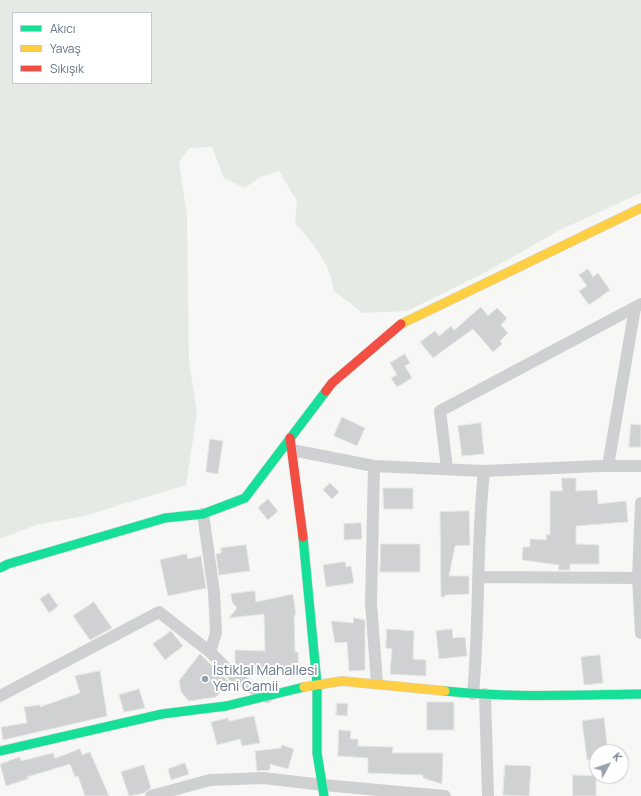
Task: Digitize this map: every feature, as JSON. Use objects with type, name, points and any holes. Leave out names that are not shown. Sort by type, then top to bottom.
[{"type":"street","points":[[0,568],[8,564],[165,518],[203,514],[245,498],[332,382],[398,326],[641,208]]},
{"type":"street","points":[[608,466],[638,306]]},
{"type":"street","points":[[446,468],[440,411],[638,306]]},
{"type":"street","points":[[290,438],[308,581],[318,684],[317,753],[323,791]]},
{"type":"street","points":[[292,450],[374,466],[446,468],[484,471],[641,466]]},
{"type":"street","points":[[374,466],[371,603],[377,683]]},
{"type":"street","points":[[484,471],[479,520],[479,694],[488,796]]},
{"type":"street","points":[[641,503],[639,578],[641,633]]},
{"type":"street","points":[[203,514],[214,592],[216,633],[210,652]]},
{"type":"street","points":[[478,577],[639,578]]},
{"type":"street","points":[[0,696],[159,612],[210,652],[234,676],[267,697]]},
{"type":"street","points":[[0,751],[162,714],[226,706],[318,684],[342,681],[377,683],[479,694],[534,696],[641,694]]},
{"type":"street","points":[[151,796],[210,780],[263,778],[323,791],[445,796]]},
{"type":"shaded area","points":[[0,0],[641,0],[641,193],[562,229],[484,273],[407,311],[363,313],[334,291],[325,262],[295,223],[297,201],[279,171],[260,177],[245,188],[224,178],[212,147],[189,148],[179,162],[187,217],[189,362],[197,413],[186,485],[84,516],[36,525],[0,539]]},
{"type":"building","points":[[588,269],[593,277],[598,273],[610,290],[589,305],[579,291],[587,286],[579,275]]},
{"type":"building","points":[[481,307],[488,316],[497,308],[507,318],[501,325],[508,333],[500,341],[502,344],[493,352],[473,329],[433,358],[420,342],[435,331],[439,336],[451,326],[454,330]]},
{"type":"building","points":[[405,354],[410,363],[405,366],[412,378],[397,387],[391,378],[397,375],[390,363]]},
{"type":"building","points":[[342,417],[365,428],[357,446],[334,436]]},
{"type":"building","points":[[481,423],[484,454],[462,456],[458,426]]},
{"type":"building","points":[[631,424],[641,425],[641,447],[629,447]]},
{"type":"building","points":[[210,439],[223,441],[218,474],[206,472]]},
{"type":"building","points":[[562,478],[576,478],[576,491],[597,490],[598,504],[626,501],[628,522],[576,526],[576,544],[599,545],[599,564],[570,564],[570,570],[558,570],[559,565],[522,560],[523,547],[530,547],[530,539],[546,540],[547,534],[550,535],[550,491],[562,491]]},
{"type":"building","points":[[330,483],[339,492],[332,499],[323,490]]},
{"type":"building","points":[[383,488],[413,488],[413,509],[384,509]]},
{"type":"building","points":[[268,499],[278,511],[268,520],[258,508]]},
{"type":"building","points":[[469,511],[470,545],[455,546],[449,576],[469,576],[469,594],[445,595],[445,597],[441,597],[440,512]]},
{"type":"building","points":[[361,523],[362,539],[344,540],[344,524]]},
{"type":"building","points":[[381,544],[420,544],[420,572],[380,572]]},
{"type":"building","points":[[246,545],[250,571],[219,575],[216,554],[221,553],[221,548]]},
{"type":"building","points":[[187,554],[188,559],[201,556],[206,588],[168,596],[160,560]]},
{"type":"building","points":[[345,562],[346,567],[351,566],[354,583],[326,587],[323,565]]},
{"type":"building","points":[[255,591],[256,602],[293,594],[296,615],[294,615],[295,652],[298,652],[299,674],[245,674],[235,666],[235,650],[265,651],[264,614],[229,618],[237,608],[232,602],[231,594]]},
{"type":"building","points":[[49,593],[58,606],[49,613],[40,599]]},
{"type":"building","points":[[94,602],[112,628],[90,640],[73,616]]},
{"type":"building","points":[[354,618],[365,620],[365,670],[349,671],[347,642],[335,643],[331,621],[353,623]]},
{"type":"building","points":[[387,629],[414,631],[413,659],[426,660],[426,676],[390,674],[392,649],[386,648]]},
{"type":"building","points":[[452,629],[453,638],[465,637],[467,656],[439,659],[436,631]]},
{"type":"building","points":[[171,631],[183,646],[165,660],[153,644]]},
{"type":"building","name":"İstiklal Mahallesi Yeni Camii","points":[[200,654],[229,682],[216,697],[189,701],[181,692],[179,681]]},
{"type":"building","points":[[600,655],[603,683],[584,685],[581,657]]},
{"type":"building","points":[[100,671],[107,716],[3,740],[1,727],[27,723],[24,707],[40,705],[40,707],[80,693],[75,676]]},
{"type":"building","points":[[139,689],[145,708],[124,712],[119,695]]},
{"type":"building","points":[[427,702],[454,702],[454,730],[427,730]]},
{"type":"building","points":[[337,703],[348,704],[347,716],[336,715]]},
{"type":"building","points":[[254,716],[260,743],[242,746],[240,739],[217,745],[211,722],[228,718],[229,721]]},
{"type":"building","points":[[604,718],[607,744],[589,744],[589,760],[587,760],[582,721]]},
{"type":"building","points":[[339,730],[351,731],[350,739],[358,739],[358,746],[393,747],[392,753],[443,753],[442,784],[423,778],[423,775],[368,773],[368,758],[338,756]]},
{"type":"building","points":[[282,745],[294,749],[288,769],[270,764],[270,770],[257,771],[255,751],[281,748]]},
{"type":"building","points":[[80,749],[82,755],[90,752],[109,796],[85,796],[78,776],[75,777],[70,764],[27,777],[28,779],[6,786],[0,764],[20,757],[21,761],[53,753],[55,758]]},
{"type":"building","points":[[185,763],[189,774],[171,780],[168,769]]},
{"type":"building","points":[[144,765],[151,788],[144,793],[129,796],[121,772]]},
{"type":"building","points":[[505,765],[531,766],[529,796],[503,795]]},
{"type":"building","points":[[573,775],[589,776],[589,784],[596,784],[596,796],[573,796]]},
{"type":"traffic: fast","points":[[0,568],[8,564],[165,518],[203,514],[245,498],[326,391]]},
{"type":"traffic: fast","points":[[303,537],[317,684],[317,753],[324,796]]},
{"type":"traffic: fast","points":[[0,751],[162,714],[226,706],[304,687]]},
{"type":"traffic: fast","points":[[445,691],[494,695],[641,694]]},
{"type":"traffic: slow","points":[[401,324],[641,208]]},
{"type":"traffic: slow","points":[[304,687],[342,681],[445,691]]},
{"type":"traffic: jam","points":[[326,391],[332,383],[401,324]]},
{"type":"traffic: jam","points":[[290,438],[303,537]]},
{"type":"place","name":"İstiklal Mahallesi Yeni Camii","points":[[205,679]]}]
